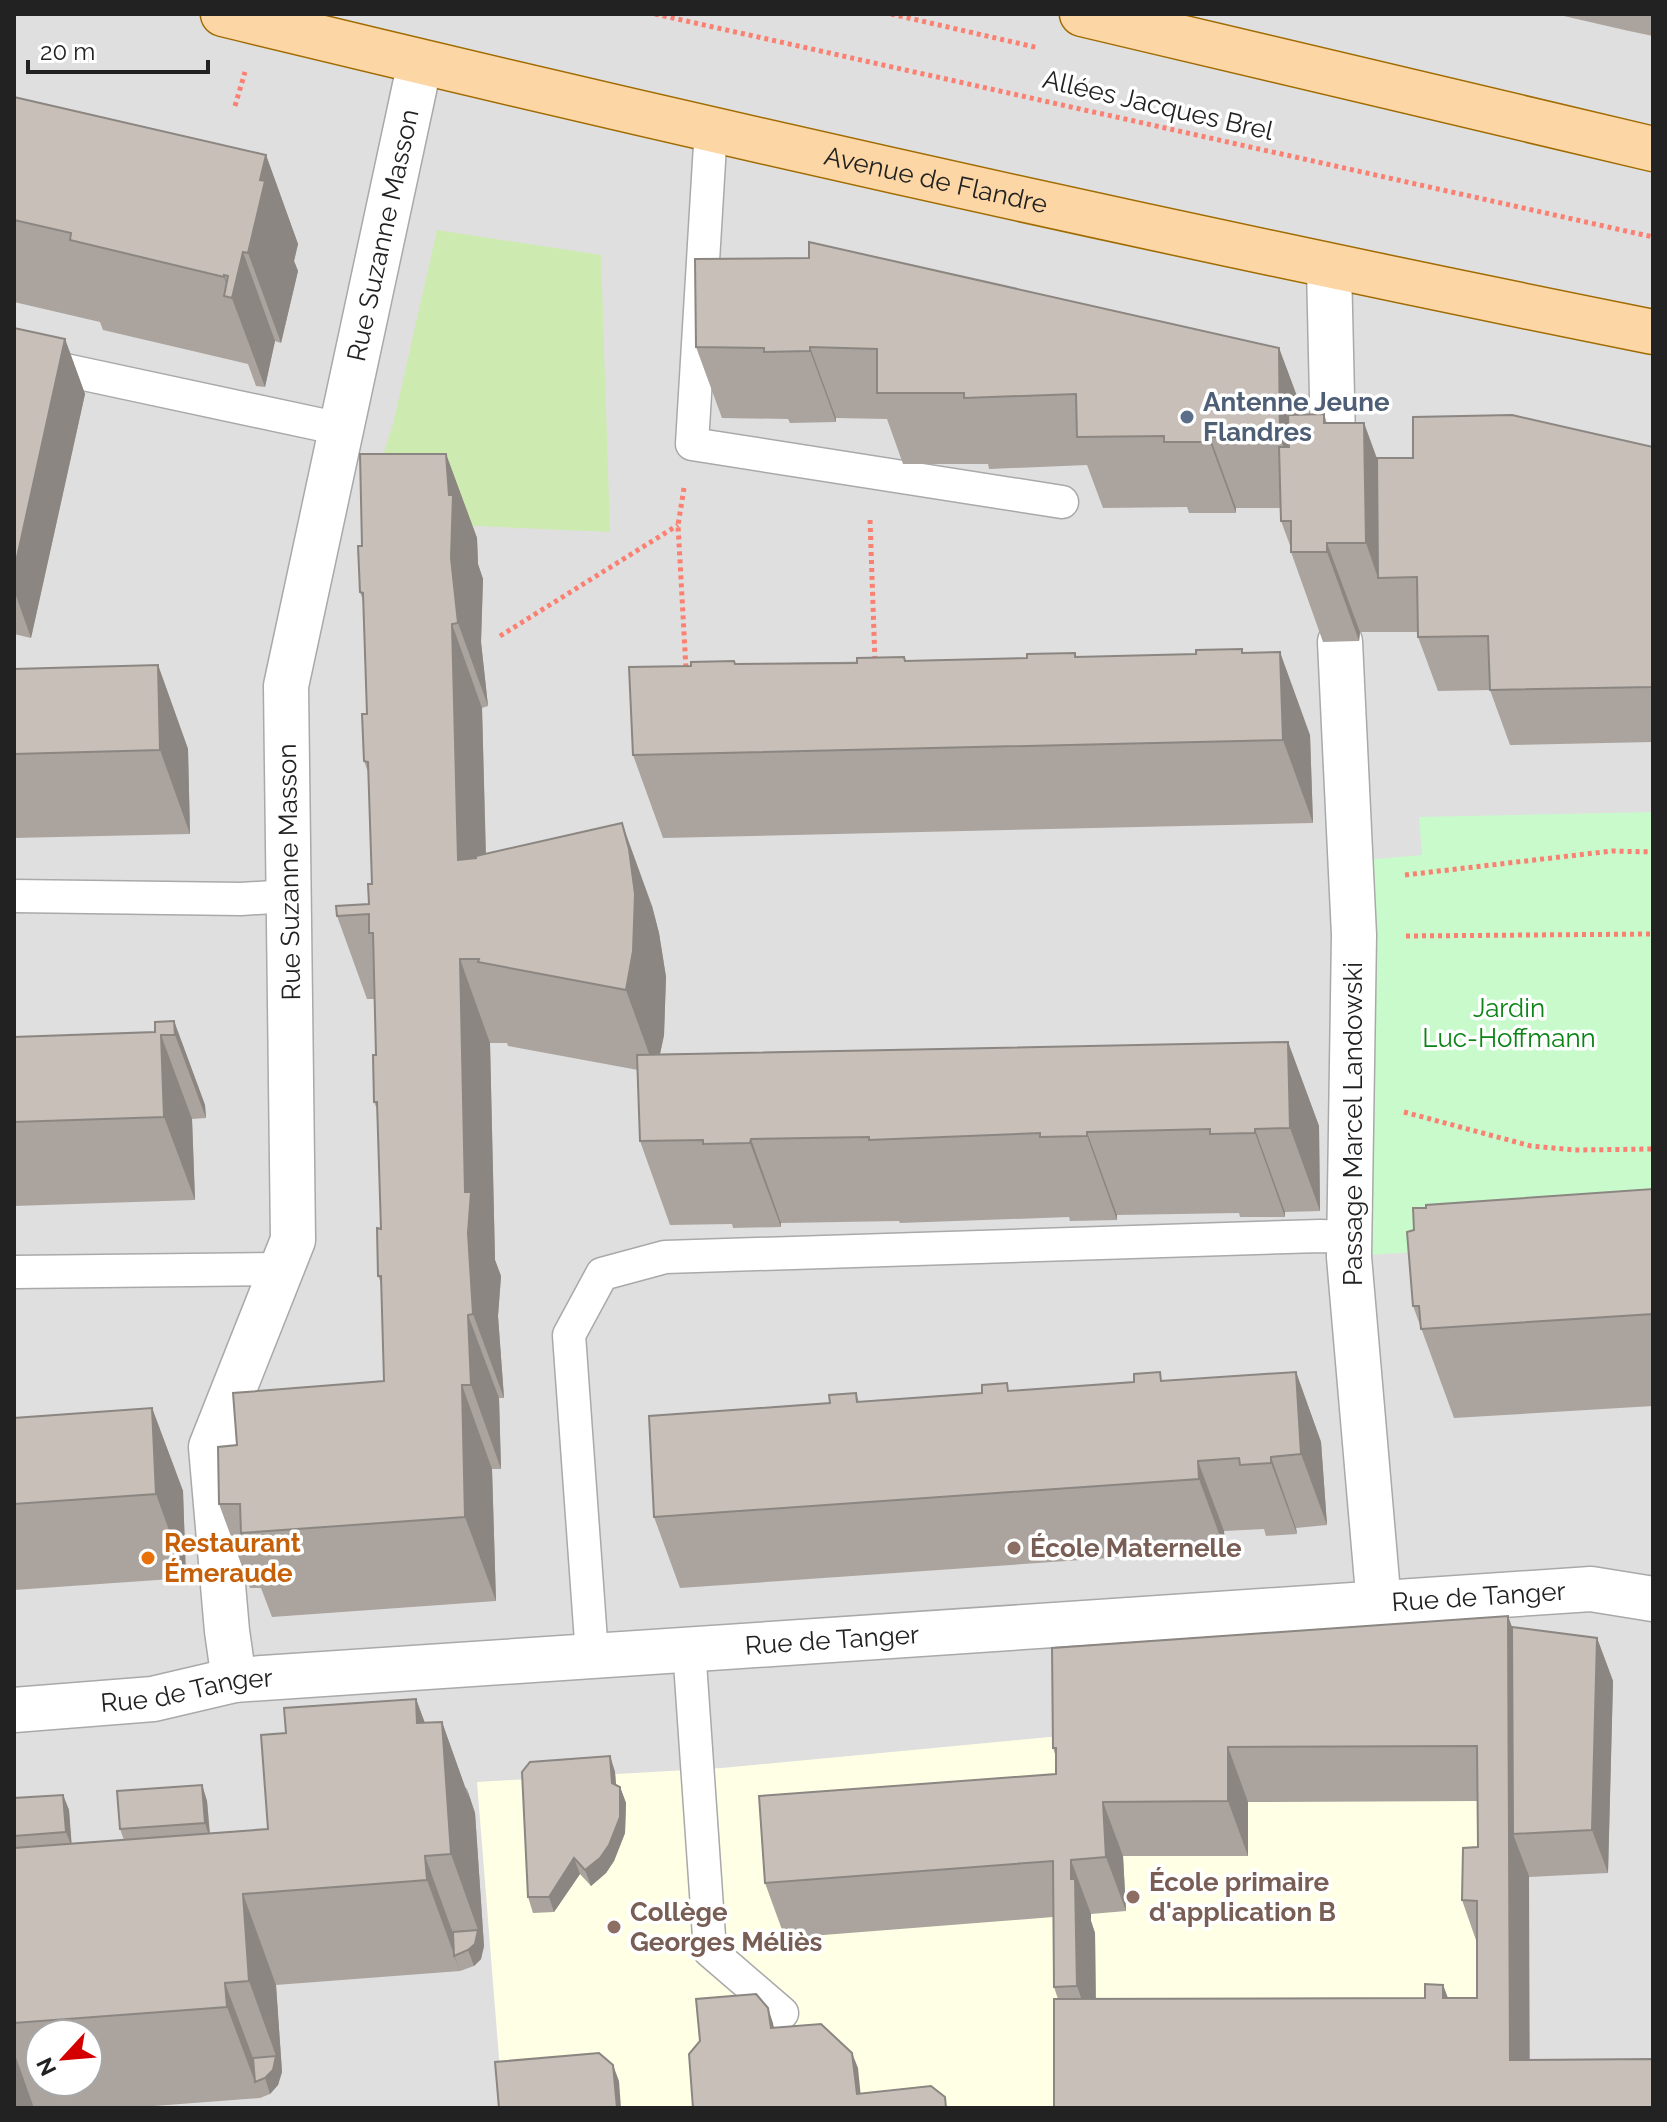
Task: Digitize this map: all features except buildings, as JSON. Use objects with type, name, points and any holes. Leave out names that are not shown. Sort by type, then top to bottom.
[{"type":"main road","name":"Avenue de Flandre","points":[[223,14],[420,62],[1329,267],[1653,332]]},
{"type":"main road","points":[[1082,14],[1205,28],[1653,149]]},
{"type":"street","name":"Rue Suzanne Masson","points":[[234,1680],[211,1447],[293,1240],[286,686],[420,62]]},
{"type":"street","points":[[1329,267],[1335,504]]},
{"type":"street","name":"Passage Marcel Landowski","points":[[1340,642],[1354,935],[1349,1237],[1379,1605]]},
{"type":"street","name":"Rue de Tanger","points":[[14,1710],[153,1699],[234,1680],[689,1648],[1591,1589],[1653,1599]]},
{"type":"lane","points":[[711,128],[692,444],[1062,502]]},
{"type":"lane","points":[[14,359],[341,429]]},
{"type":"lane","points":[[14,896],[241,899],[289,896]]},
{"type":"lane","points":[[592,1655],[569,1335],[602,1274],[665,1257],[1349,1237]]},
{"type":"lane","points":[[14,1272],[282,1269]]},
{"type":"lane","points":[[689,1648],[710,1951],[782,2013]]},
{"type":"path","name":"Allées Jacques Brel","points":[[655,14],[1653,237]]},
{"type":"path","points":[[235,106],[246,68]]},
{"type":"path","points":[[686,681],[678,525],[692,444]]},
{"type":"path","points":[[869,471],[875,672]]},
{"type":"path","points":[[500,636],[678,525]]},
{"type":"path","points":[[1352,883],[1560,856],[1612,851],[1653,852]]},
{"type":"path","points":[[1354,935],[1653,934]]},
{"type":"path","points":[[1352,1114],[1365,1110],[1406,1112],[1531,1146],[1575,1150],[1653,1149]]},
{"type":"shaded area","points":[[14,14],[1653,14],[1653,2108],[14,2108]]},
{"type":"shaded area","name":"École primaire d'application B","points":[[1528,1670],[1530,2108],[503,2108],[477,1782],[722,1768],[1071,1735]]},
{"type":"green space","points":[[437,230],[601,255],[610,532],[362,521],[393,424]]},
{"type":"green space","name":"Jardin Luc-Hoffmann","points":[[1653,812],[1653,1237],[1368,1255],[1365,860],[1422,855],[1419,817]]},
{"type":"place","name":"Antenne Jeune Flandres","points":[[1187,417]]},
{"type":"place","name":"École Maternelle","points":[[1014,1548]]},
{"type":"place","name":"Restaurant Émeraude","points":[[148,1558]]},
{"type":"place","name":"École primaire d'application B","points":[[1133,1897]]},
{"type":"place","name":"Collège Georges Méliès","points":[[614,1927]]}]
